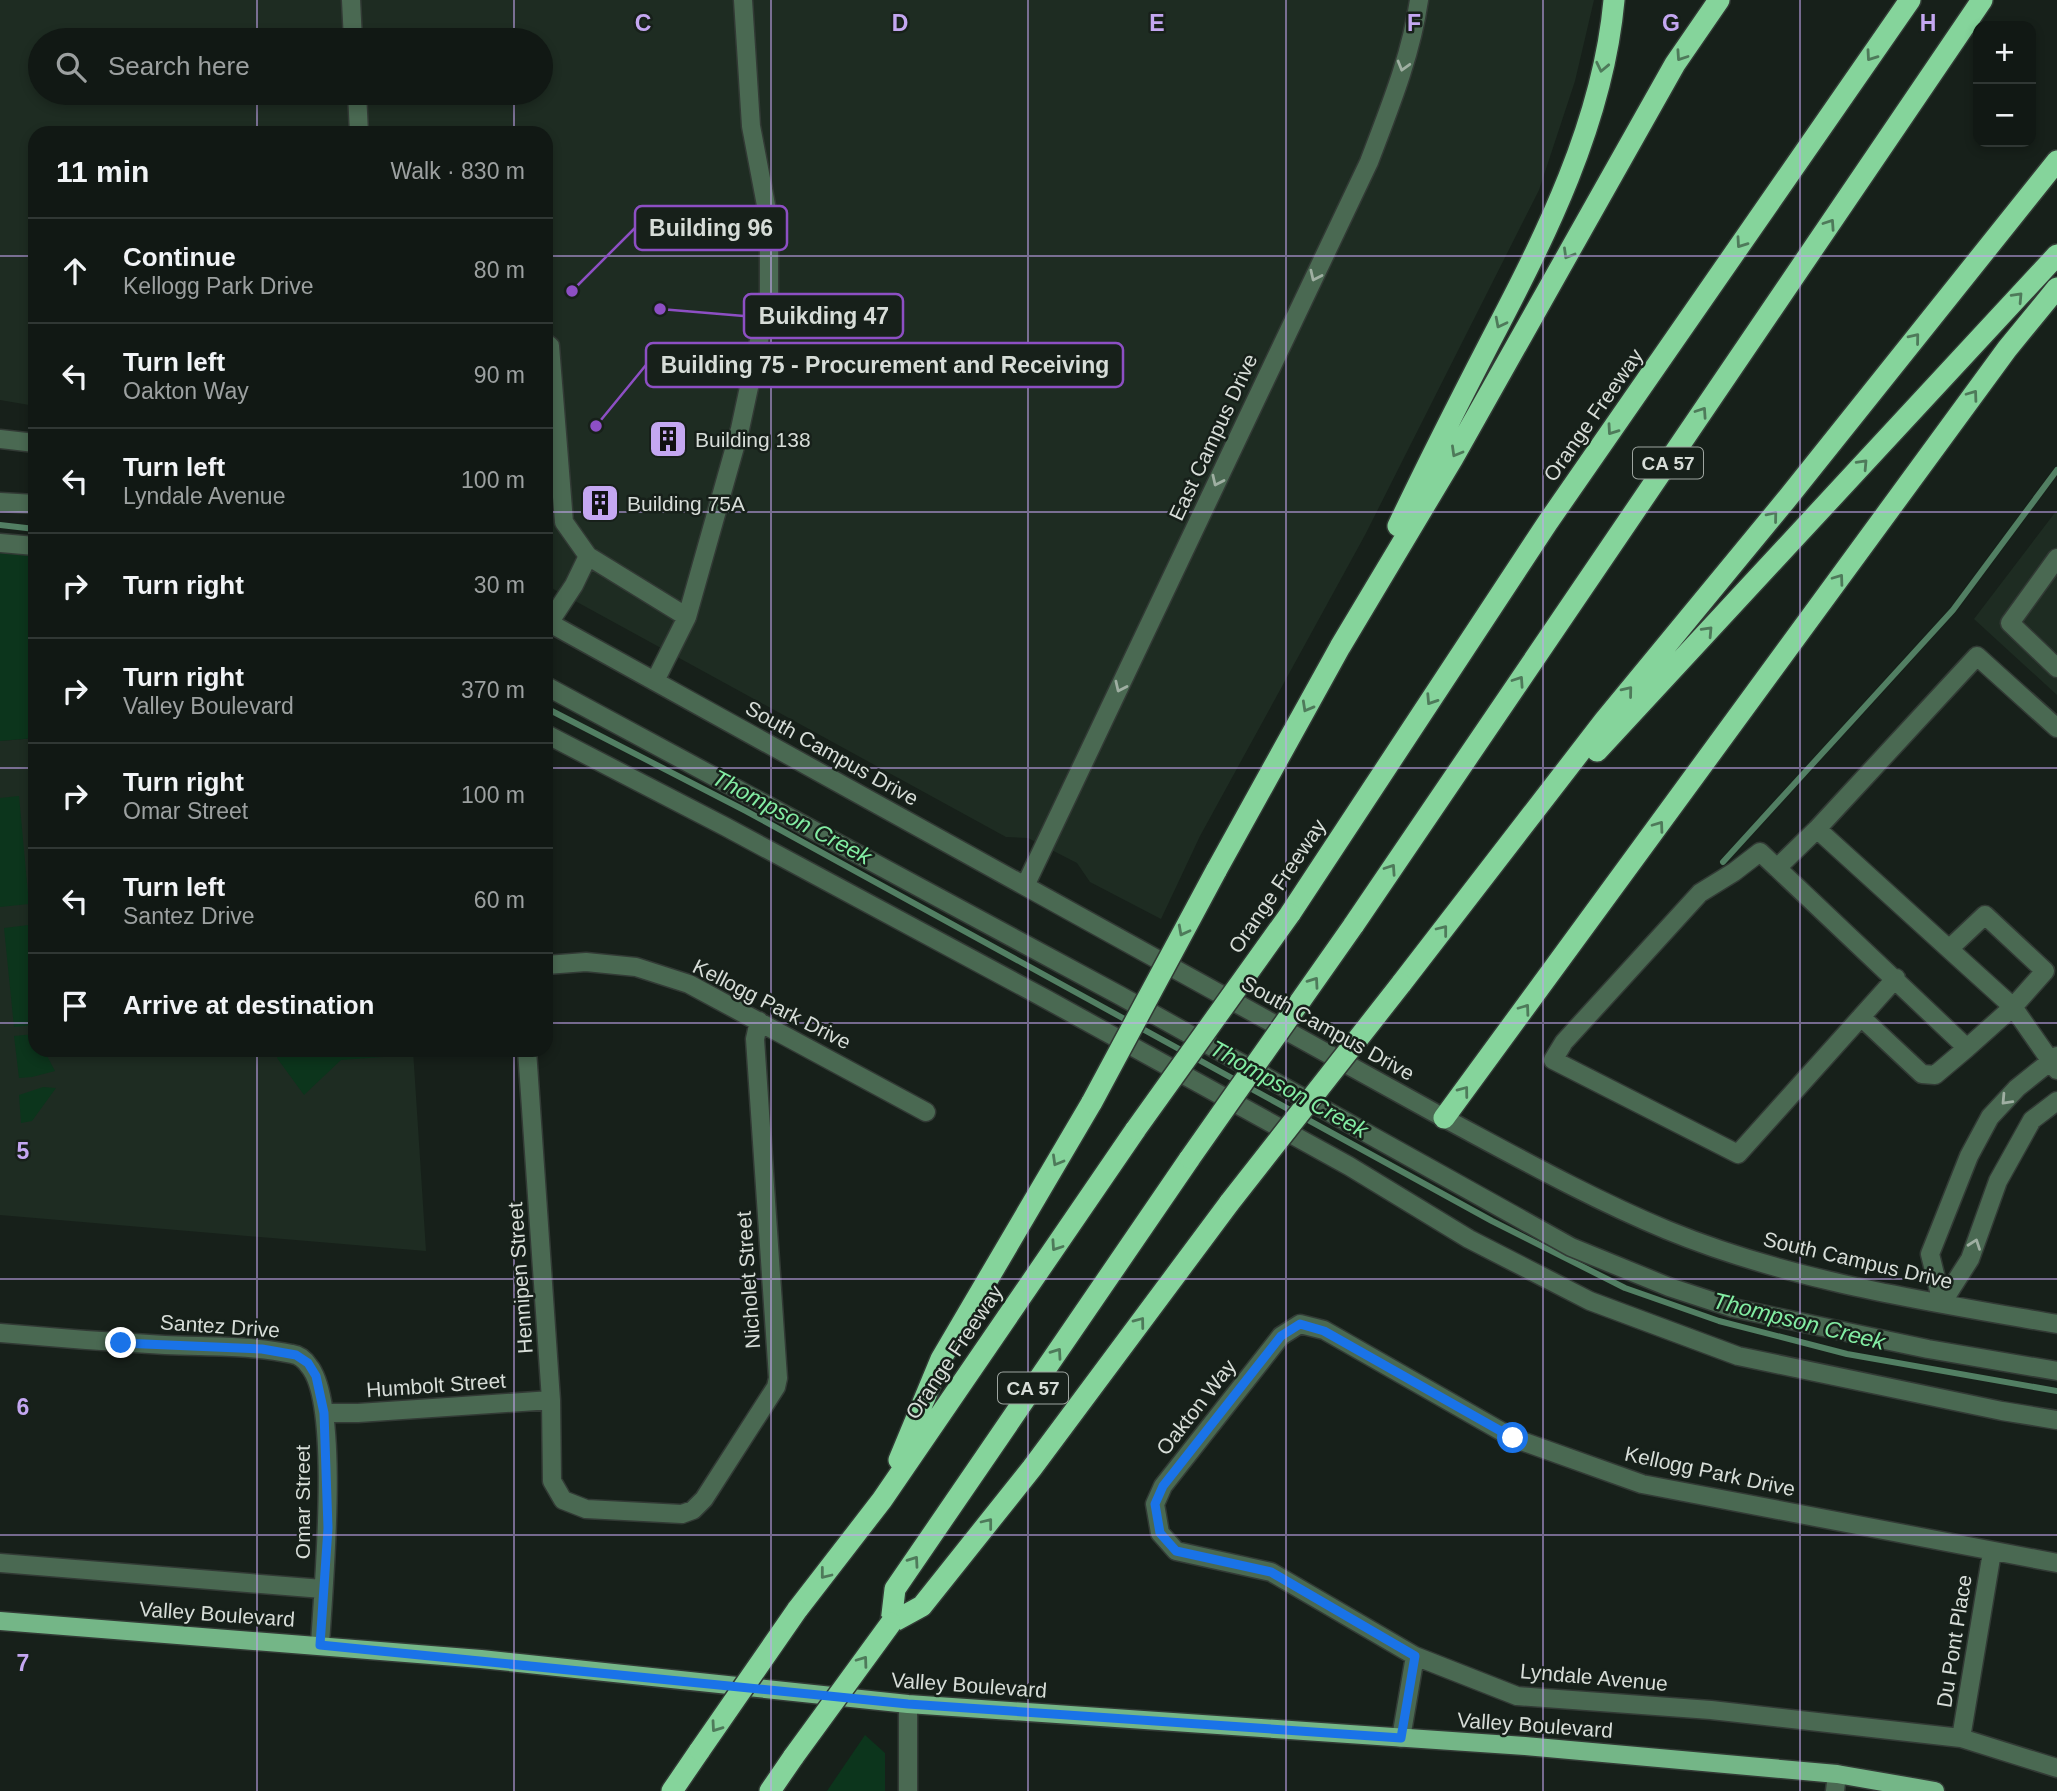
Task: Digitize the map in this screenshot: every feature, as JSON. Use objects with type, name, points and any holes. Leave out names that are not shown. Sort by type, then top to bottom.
[{"type":"highway","points":[[1340,648],[1435,449],[1561,200],[1601,74],[1615,0]]},
{"type":"highway","points":[[882,1500],[941,1359],[1092,1102],[1340,648],[1452,458],[1675,64],[1719,0]]},
{"type":"highway","name":"Orange Freeway","points":[[672,1791],[797,1610],[882,1500],[1136,1129],[1290,914],[1548,522],[1910,0]]},
{"type":"highway","name":"CA 57","points":[[770,1791],[891,1623],[895,1589],[1190,1158],[1353,926],[1982,0]]},
{"type":"highway","points":[[891,1623],[922,1606],[1032,1468],[1230,1202],[1604,721],[1786,500],[2057,161]]},
{"type":"highway","points":[[1496,862],[2057,255]]},
{"type":"highway","points":[[1444,1118],[2007,349],[2057,288]]},
{"type":"main road","name":"Valley Boulevard","points":[[0,1621],[320,1645],[908,1704],[1525,1746],[1935,1791]]},
{"type":"street","points":[[351,0],[353,28]]},
{"type":"street","points":[[655,681],[687,617],[740,429],[769,294],[769,221],[751,126],[743,0]]},
{"type":"street","name":"East Campus Drive","points":[[1025,886],[1369,162],[1394,96],[1416,20],[1419,0]]},
{"type":"street","points":[[358,105],[359,126]]},
{"type":"street","points":[[553,384],[564,522],[588,556],[687,617]]},
{"type":"street","points":[[0,439],[28,442]]},
{"type":"street","points":[[0,502],[28,504]]},
{"type":"street","points":[[553,519],[564,522]]},
{"type":"street","points":[[0,543],[28,545]]},
{"type":"street","points":[[553,615],[574,586],[588,556]]},
{"type":"street","points":[[2057,558],[2010,623],[2057,668]]},
{"type":"street","name":"South Campus Drive","points":[[553,625],[1444,1118],[1579,1189],[1667,1230],[1799,1274],[2057,1324]]},
{"type":"street","points":[[1777,868],[1977,656],[2057,728]]},
{"type":"street","points":[[553,690],[1107,988],[1571,1247],[1669,1287],[1733,1308],[1928,1349],[2057,1371]]},
{"type":"street","points":[[553,738],[1046,999],[1349,1167],[1469,1238],[1590,1301],[1738,1356],[2057,1420]]},
{"type":"street","points":[[1817,828],[2013,1007],[2055,1062],[2017,1088],[1990,1117],[1969,1157],[1930,1254],[1942,1303]]},
{"type":"street","points":[[1896,978],[1738,1154],[1553,1060],[1564,1042],[1700,893],[1760,852],[1896,978],[1967,1048]]},
{"type":"street","points":[[1861,1017],[1922,1074],[1936,1075],[2013,1007],[2045,971],[1985,915],[1949,949]]},
{"type":"street","name":"Kellogg Park Drive","points":[[553,964],[586,962],[636,967],[689,984],[926,1112]]},
{"type":"street","name":"Nicholet Street","points":[[563,1500],[586,1509],[682,1514],[693,1510],[719,1477],[776,1387],[778,1378],[755,1039],[759,1021]]},
{"type":"street","name":"Hennipen Street","points":[[527,1057],[551,1400],[552,1481],[563,1500]]},
{"type":"street","points":[[1942,1303],[1970,1259],[1998,1181],[2032,1120],[2057,1101]]},
{"type":"street","name":"Kellogg Park Drive","points":[[1300,1324],[1324,1331],[1513,1438],[1642,1484],[2057,1563]]},
{"type":"street","name":"Oakton Way","points":[[1160,1533],[1155,1504],[1163,1486],[1281,1336],[1300,1324]]},
{"type":"street","name":"Santez Drive","points":[[0,1333],[121,1343],[262,1349],[296,1355],[308,1363]]},
{"type":"street","name":"Omar Street","points":[[308,1363],[316,1376],[324,1413],[328,1528],[320,1645]]},
{"type":"street","name":"Humbolt Street","points":[[324,1413],[551,1400]]},
{"type":"street","name":"Lyndale Avenue","points":[[1160,1533],[1176,1551],[1271,1572],[1415,1656],[1517,1696],[1711,1710],[1961,1738],[2057,1768]]},
{"type":"street","name":"Du Pont Place","points":[[1961,1738],[1992,1552]]},
{"type":"street","name":"Valley Boulevard","points":[[0,1563],[323,1589]]},
{"type":"street","points":[[1401,1738],[1415,1656]]},
{"type":"street","points":[[908,1704],[908,1791]]},
{"type":"shaded area","points":[[0,0],[1594,0],[1575,81],[1539,190],[1365,535],[1200,836],[1161,919],[1090,882],[1077,863],[1028,838],[1006,837],[553,589],[553,126],[28,126],[28,405],[0,400]]},
{"type":"shaded area","points":[[2057,510],[2057,695],[1974,619]]},
{"type":"shaded area","points":[[28,739],[28,1057],[413,1057],[426,1251],[0,1215],[0,741]]},
{"type":"green space","points":[[0,549],[28,551],[28,739],[0,741]]},
{"type":"green space","points":[[19,796],[28,904],[0,907],[0,798]]},
{"type":"green space","points":[[28,925],[28,1026],[14,1027],[4,928]]},
{"type":"green space","points":[[28,1035],[28,1057],[48,1057],[55,1071],[19,1078],[14,1036]]},
{"type":"green space","points":[[382,1057],[341,1060],[304,1095],[277,1058]]},
{"type":"green space","points":[[43,1087],[56,1088],[32,1121],[21,1123],[19,1095]]},
{"type":"green space","points":[[865,1735],[885,1753],[885,1791],[827,1791]]},
{"type":"waterway","points":[[1723,862],[1953,610],[2057,470]]},
{"type":"waterway","name":"Thompson Creek","points":[[0,525],[28,528]]},
{"type":"waterway","name":"Thompson Creek","points":[[553,712],[746,811],[1492,1221],[1625,1288],[1719,1321],[1847,1354],[2057,1391]]},
{"type":"place","name":"Building 96","points":[[572,291]]},
{"type":"place","name":"Buikding 47","points":[[660,309]]},
{"type":"place","name":"Building 75 - Procurement and Receiving","points":[[596,426]]},
{"type":"place","name":"Building 138","points":[[668,439]]},
{"type":"place","name":"Building 75A","points":[[600,503]]},
{"type":"route","points":[[121,1343],[262,1349],[296,1355],[308,1363],[316,1376],[324,1413],[328,1528],[320,1645],[481,1659],[908,1704],[1216,1726],[1401,1738],[1415,1656],[1271,1572],[1176,1551],[1160,1533],[1155,1504],[1163,1486],[1281,1336],[1300,1324],[1324,1331],[1513,1438]]}]
